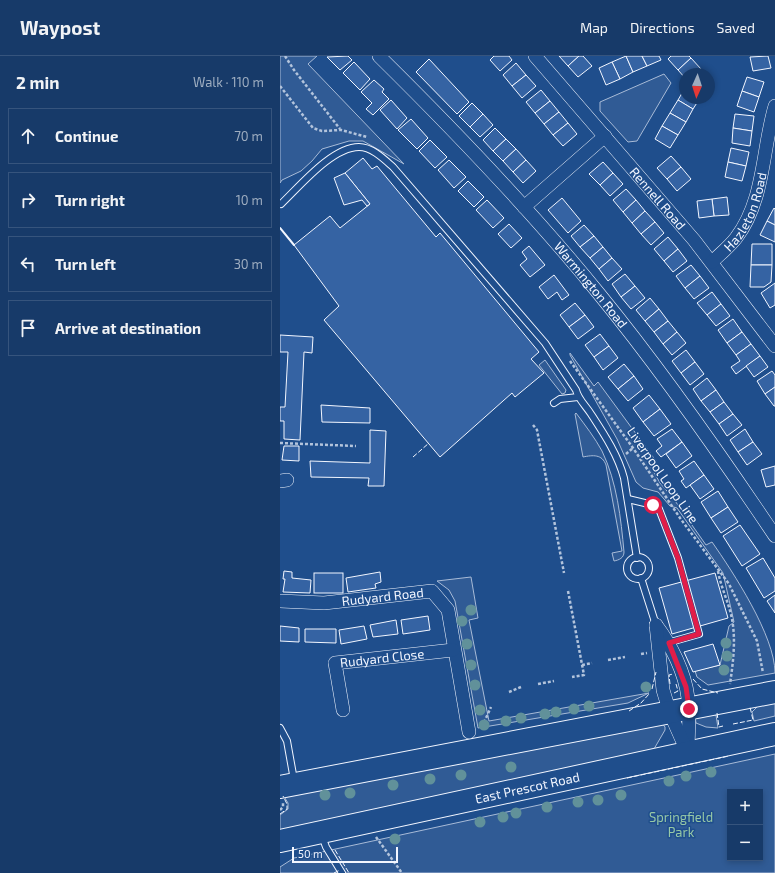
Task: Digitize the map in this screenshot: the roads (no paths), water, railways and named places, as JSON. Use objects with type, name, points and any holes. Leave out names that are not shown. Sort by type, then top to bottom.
[{"type":"highway","points":[[287,785],[775,692]]},
{"type":"highway","name":"East Prescot Road","points":[[280,841],[775,734]]},
{"type":"street","name":"Rennell Road","points":[[535,56],[712,262],[775,346]]},
{"type":"street","name":"Warmington Road","points":[[386,59],[524,207],[600,294],[658,369],[775,536]]},
{"type":"street","name":"Hazleton Road","points":[[712,262],[736,238],[752,208],[763,171],[775,106]]},
{"type":"street","points":[[524,207],[605,136]]},
{"type":"street","name":"Rudyard Road","points":[[280,601],[324,603],[432,591],[448,610],[453,650],[474,731]]},
{"type":"street","points":[[656,625],[663,644],[686,687],[680,711],[688,753]]},
{"type":"street","points":[[663,644],[664,690],[680,711],[688,753]]},
{"type":"street","name":"Rudyard Close","points":[[343,710],[335,663],[453,650]]},
{"type":"lane","points":[[281,204],[326,162],[347,150],[360,147],[376,152],[393,167],[545,343],[576,390],[578,397],[585,404],[606,436],[622,468],[637,558]]},
{"type":"lane","points":[[554,403],[560,399],[578,397]]},
{"type":"lane","points":[[628,499],[653,505],[659,509],[680,566],[699,634],[663,644]]},
{"type":"lane","points":[[637,558],[644,559],[648,565],[648,571],[642,578],[632,577],[627,569],[629,563],[637,558]]},
{"type":"lane","points":[[642,578],[656,625]]},
{"type":"lane","points":[[280,728],[287,741],[287,785]]},
{"type":"lane","points":[[321,832],[326,847],[342,873]]},
{"type":"park label","name":"Springfield Park","points":[[681,824]]}]
